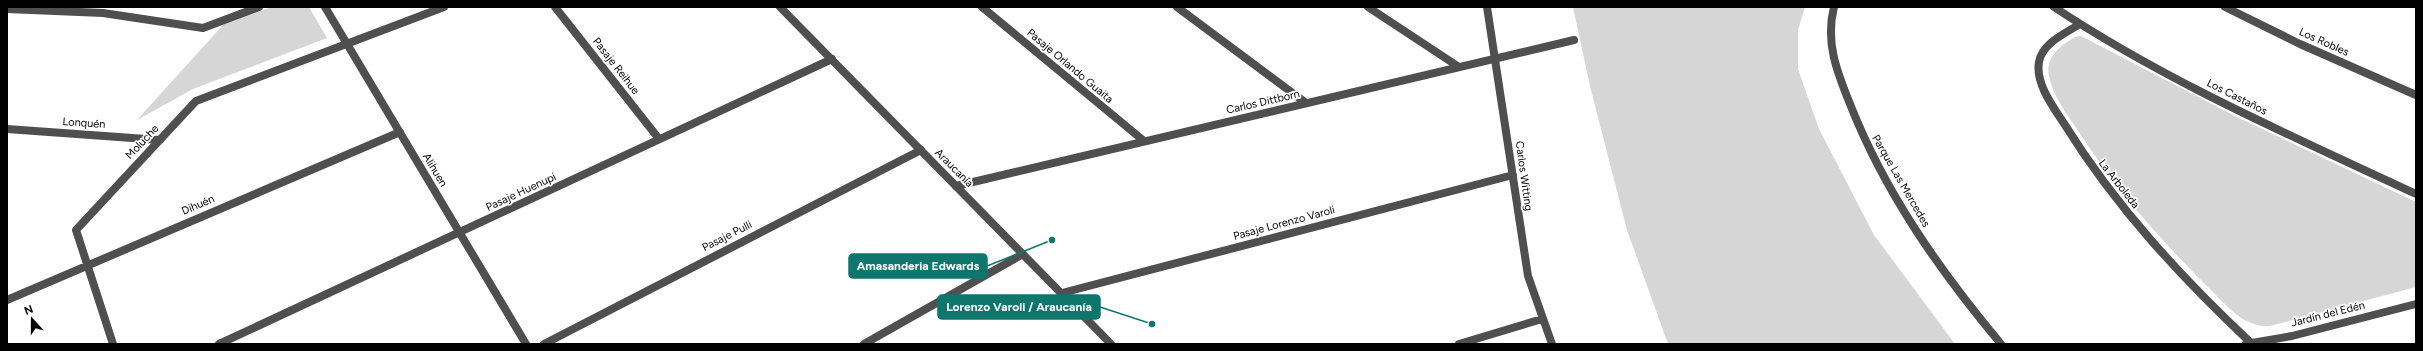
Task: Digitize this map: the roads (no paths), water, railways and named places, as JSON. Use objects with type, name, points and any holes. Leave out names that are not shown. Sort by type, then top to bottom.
[{"type":"street","points":[[7,9],[101,10],[204,28],[259,7]]},
{"type":"street","name":"Alihuen","points":[[325,7],[526,344]]},
{"type":"street","name":"Moluche","points":[[113,344],[76,230],[196,101],[444,7]]},
{"type":"street","name":"Pasaje Reihue","points":[[555,7],[659,139]]},
{"type":"street","name":"Araucanía","points":[[780,7],[1112,344]]},
{"type":"street","name":"Pasaje Orlando Guaita","points":[[982,7],[1144,141]]},
{"type":"street","points":[[1178,7],[1306,103]]},
{"type":"street","points":[[1368,7],[1459,67]]},
{"type":"street","name":"Carlos Witting","points":[[1487,7],[1496,58],[1528,276],[1552,344]]},
{"type":"street","name":"Parque Las Mercedes","points":[[1834,7],[1830,30],[1833,55],[1848,102],[1867,145],[1898,202],[1928,248],[2001,344]]},
{"type":"street","name":"Los Castaños","points":[[2054,7],[2122,49],[2246,114],[2416,194]]},
{"type":"street","name":"Los Robles","points":[[2225,7],[2300,44],[2416,95]]},
{"type":"street","name":"La Arboleda","points":[[2080,24],[2044,50],[2039,60],[2041,81],[2057,112],[2085,158],[2132,219],[2198,294],[2251,344]]},
{"type":"street","name":"Carlos Dittborn","points":[[956,186],[1574,40]]},
{"type":"street","name":"Pasaje Huenupi","points":[[219,344],[832,59]]},
{"type":"street","name":"Lonquén","points":[[7,129],[160,140]]},
{"type":"street","name":"Dihuén","points":[[7,300],[88,266],[115,252],[400,132]]},
{"type":"street","name":"Pasaje Pulli","points":[[544,344],[921,150]]},
{"type":"street","name":"Pasaje Lorenzo Varoli","points":[[1062,293],[1513,175]]},
{"type":"street","points":[[864,344],[1023,254]]},
{"type":"street","name":"Jardín del Edén","points":[[2245,344],[2292,336],[2416,304]]},
{"type":"street","points":[[1459,344],[1542,319]]},
{"type":"place","name":"Amasanderia Edwards","points":[[1052,240]]},
{"type":"place","name":"Lorenzo Varoli / Araucanía","points":[[1152,324]]}]
